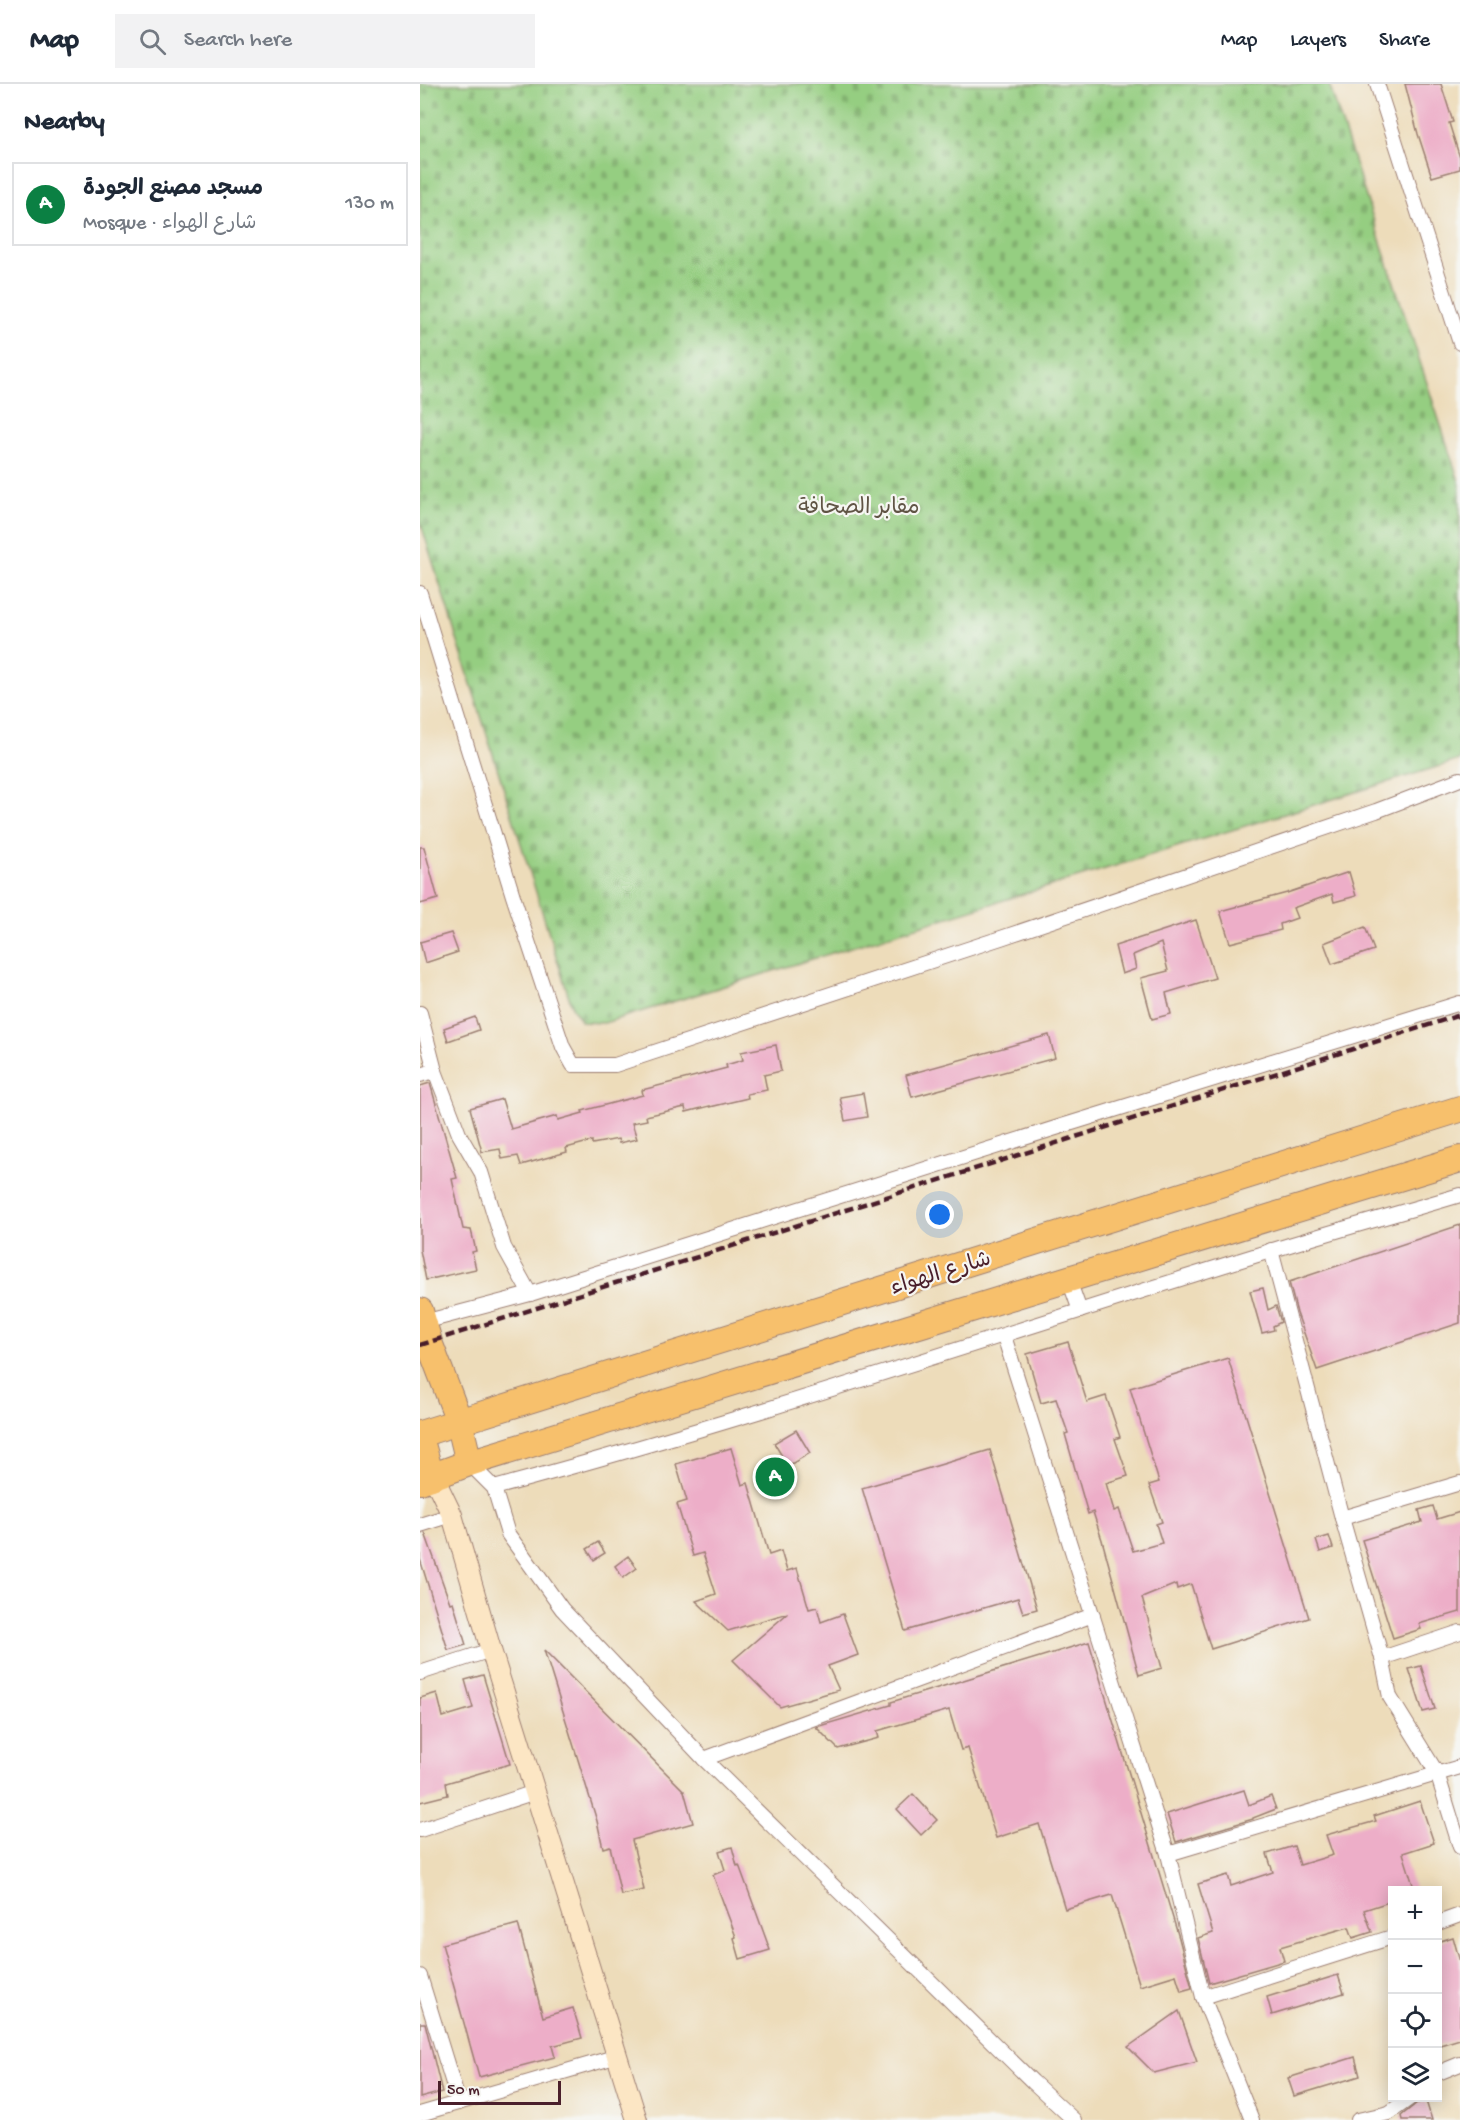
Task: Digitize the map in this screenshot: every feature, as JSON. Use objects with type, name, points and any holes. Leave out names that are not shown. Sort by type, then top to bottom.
[{"type":"highway","name":"شارع الهواء","points":[[420,1436],[459,1420],[1460,1109]]},
{"type":"highway","name":"شارع الهواء","points":[[426,1479],[469,1463],[1460,1159]]},
{"type":"highway","points":[[421,1319],[459,1420],[469,1463]]},
{"type":"highway","points":[[420,1436],[426,1479]]},
{"type":"street","points":[[1377,84],[1460,343]]},
{"type":"street","points":[[420,593],[513,896],[563,1047],[573,1065],[615,1065],[1001,938],[1376,811],[1460,779]]},
{"type":"street","points":[[421,1319],[530,1293],[1460,1003]]},
{"type":"street","points":[[420,1013],[435,1071],[459,1134],[481,1172],[504,1247],[530,1293]]},
{"type":"street","points":[[420,1075],[435,1071]]},
{"type":"street","points":[[494,1488],[607,1458],[1004,1336],[1271,1250],[1460,1196]]},
{"type":"street","points":[[1271,1250],[1342,1518],[1382,1658],[1390,1697],[1437,1773],[1460,1847]]},
{"type":"street","points":[[1069,1280],[1080,1311]]},
{"type":"street","points":[[1004,1336],[1168,1854],[1203,1997],[1252,2120]]},
{"type":"street","points":[[469,1463],[494,1488],[508,1534],[562,1609],[704,1759],[1074,2120]]},
{"type":"street","points":[[426,1479],[439,1488],[452,1515],[491,1650],[637,2120]]},
{"type":"street","points":[[1342,1518],[1460,1483]]},
{"type":"street","points":[[420,1525],[452,1515]]},
{"type":"street","points":[[704,1759],[1093,1615]]},
{"type":"street","points":[[1382,1658],[1460,1632]]},
{"type":"street","points":[[420,1673],[491,1650]]},
{"type":"street","points":[[1168,1854],[1460,1767]]},
{"type":"street","points":[[420,1830],[535,1792]]},
{"type":"street","points":[[1442,1921],[1460,1915]]},
{"type":"street","points":[[1203,1997],[1388,1938]]},
{"type":"street","points":[[420,1976],[459,2103]]},
{"type":"street","points":[[420,2114],[618,2056]]},
{"type":"street","points":[[1442,2071],[1460,2064]]},
{"type":"street","points":[[1358,2120],[1389,2113],[1403,2102]]},
{"type":"green space","name":"مقابر الصحافة","points":[[420,84],[1329,84],[1460,484],[1460,760],[604,1023],[582,1022],[572,1007],[420,521]]},
{"type":"building","points":[[1405,84],[1441,84],[1453,122],[1449,123],[1460,158],[1460,169],[1432,177]]},
{"type":"building","points":[[420,847],[424,847],[438,899],[420,904]]},
{"type":"building","points":[[1349,872],[1356,896],[1334,902],[1332,894],[1293,908],[1297,918],[1280,924],[1281,930],[1230,943],[1220,911],[1287,893]]},
{"type":"building","points":[[1196,920],[1215,978],[1166,993],[1171,1014],[1152,1019],[1141,978],[1168,971],[1161,943],[1133,955],[1136,969],[1122,974],[1115,946]]},
{"type":"building","points":[[1365,927],[1374,950],[1332,964],[1324,943]]},
{"type":"building","points":[[451,933],[458,952],[425,963],[420,942]]},
{"type":"building","points":[[475,1017],[479,1030],[448,1041],[444,1028]]},
{"type":"building","points":[[1049,1035],[1055,1058],[912,1097],[906,1075]]},
{"type":"building","points":[[776,1045],[781,1071],[764,1075],[767,1090],[747,1094],[748,1098],[710,1107],[686,1112],[685,1107],[646,1116],[647,1120],[632,1123],[637,1139],[619,1143],[618,1139],[592,1144],[592,1141],[566,1148],[567,1152],[521,1165],[518,1156],[502,1159],[500,1149],[482,1152],[470,1108],[502,1099],[511,1129],[557,1116],[558,1120],[583,1113],[582,1111],[643,1095],[642,1090],[727,1068],[726,1065],[743,1060],[741,1052]]},
{"type":"building","points":[[430,1083],[457,1178],[452,1179],[463,1229],[471,1230],[476,1251],[472,1252],[476,1269],[426,1280],[420,1250],[420,1086]]},
{"type":"building","points":[[863,1093],[867,1117],[845,1121],[840,1097]]},
{"type":"building","points":[[1460,1225],[1460,1323],[1317,1370],[1289,1282]]},
{"type":"building","points":[[1263,1288],[1268,1310],[1276,1306],[1281,1322],[1273,1326],[1274,1330],[1262,1333],[1250,1291]]},
{"type":"building","points":[[1068,1342],[1087,1402],[1106,1396],[1120,1437],[1115,1439],[1128,1476],[1106,1483],[1114,1511],[1119,1509],[1133,1551],[1162,1543],[1156,1524],[1162,1522],[1149,1485],[1159,1482],[1130,1388],[1228,1358],[1309,1618],[1211,1649],[1191,1584],[1177,1589],[1176,1584],[1142,1598],[1162,1668],[1139,1675],[1102,1540],[1093,1512],[1088,1514],[1065,1434],[1068,1433],[1056,1399],[1041,1403],[1027,1354]]},
{"type":"building","points":[[796,1430],[810,1453],[788,1466],[774,1443]]},
{"type":"building","points":[[731,1448],[742,1485],[748,1483],[769,1555],[781,1551],[787,1571],[797,1568],[809,1609],[817,1607],[821,1622],[843,1614],[858,1655],[828,1666],[839,1690],[780,1707],[733,1660],[788,1613],[728,1631],[696,1601],[716,1594],[703,1553],[693,1556],[677,1504],[687,1501],[676,1464]]},
{"type":"building","points":[[990,1450],[1037,1609],[1023,1613],[1018,1598],[905,1631],[862,1488]]},
{"type":"building","points":[[1433,1506],[1437,1519],[1460,1512],[1460,1612],[1419,1624],[1421,1629],[1393,1638],[1362,1540],[1422,1522],[1419,1510]]},
{"type":"building","points":[[425,1533],[450,1603],[453,1602],[466,1645],[448,1650],[420,1559],[420,1534]]},
{"type":"building","points":[[1329,1536],[1333,1548],[1320,1552],[1316,1540]]},
{"type":"building","points":[[598,1542],[605,1553],[594,1560],[587,1549]]},
{"type":"building","points":[[628,1556],[637,1568],[623,1578],[615,1566]]},
{"type":"building","points":[[1089,1642],[1179,1938],[1192,1988],[1181,1991],[1176,1975],[1140,1986],[1112,1895],[1065,1909],[1039,1824],[996,1838],[968,1748],[961,1750],[949,1710],[877,1731],[879,1738],[838,1749],[816,1727]]},
{"type":"building","points":[[544,1650],[684,1791],[693,1823],[632,1840],[644,1890],[621,1895],[610,1846],[603,1848],[597,1821]]},
{"type":"building","points":[[1421,1666],[1435,1709],[1423,1712],[1409,1669]]},
{"type":"building","points":[[483,1675],[510,1764],[446,1783],[448,1795],[420,1802],[420,1698],[437,1693],[443,1717],[473,1708],[465,1680]]},
{"type":"building","points":[[1244,1790],[1249,1805],[1271,1796],[1276,1809],[1253,1819],[1176,1842],[1167,1814]]},
{"type":"building","points":[[913,1794],[937,1820],[921,1835],[897,1809]]},
{"type":"building","points":[[1420,1801],[1434,1843],[1403,1853],[1413,1886],[1388,1886],[1388,1902],[1364,1910],[1372,1932],[1353,1938],[1349,1927],[1280,1947],[1284,1961],[1209,1983],[1198,1938],[1213,1933],[1198,1884],[1228,1875],[1231,1886],[1273,1872],[1267,1854],[1294,1846],[1300,1865],[1333,1855],[1326,1835],[1376,1821],[1374,1816]]},
{"type":"building","points":[[732,1847],[737,1866],[739,1865],[770,1950],[740,1959],[734,1938],[736,1937],[713,1875],[725,1870],[719,1851]]},
{"type":"building","points":[[518,1924],[543,2017],[573,2008],[582,2038],[552,2046],[555,2057],[479,2077],[442,1944]]},
{"type":"building","points":[[1453,1937],[1460,1962],[1460,2039],[1442,2044],[1442,1994],[1442,1940]]},
{"type":"building","points":[[1338,1975],[1344,1993],[1272,2015],[1267,1997]]},
{"type":"building","points":[[1179,2011],[1197,2062],[1154,2073],[1128,2047]]},
{"type":"building","points":[[420,2023],[425,2023],[442,2092],[420,2098]]},
{"type":"building","points":[[1355,2057],[1360,2076],[1294,2096],[1288,2078]]},
{"type":"building","points":[[1426,2102],[1432,2120],[1402,2120],[1401,2116],[1417,2103]]},
{"type":"railway","points":[[420,1345],[1460,1015]]},
{"type":"place","name":"مسجد مصنع الجودة","points":[[775,1477]]}]
